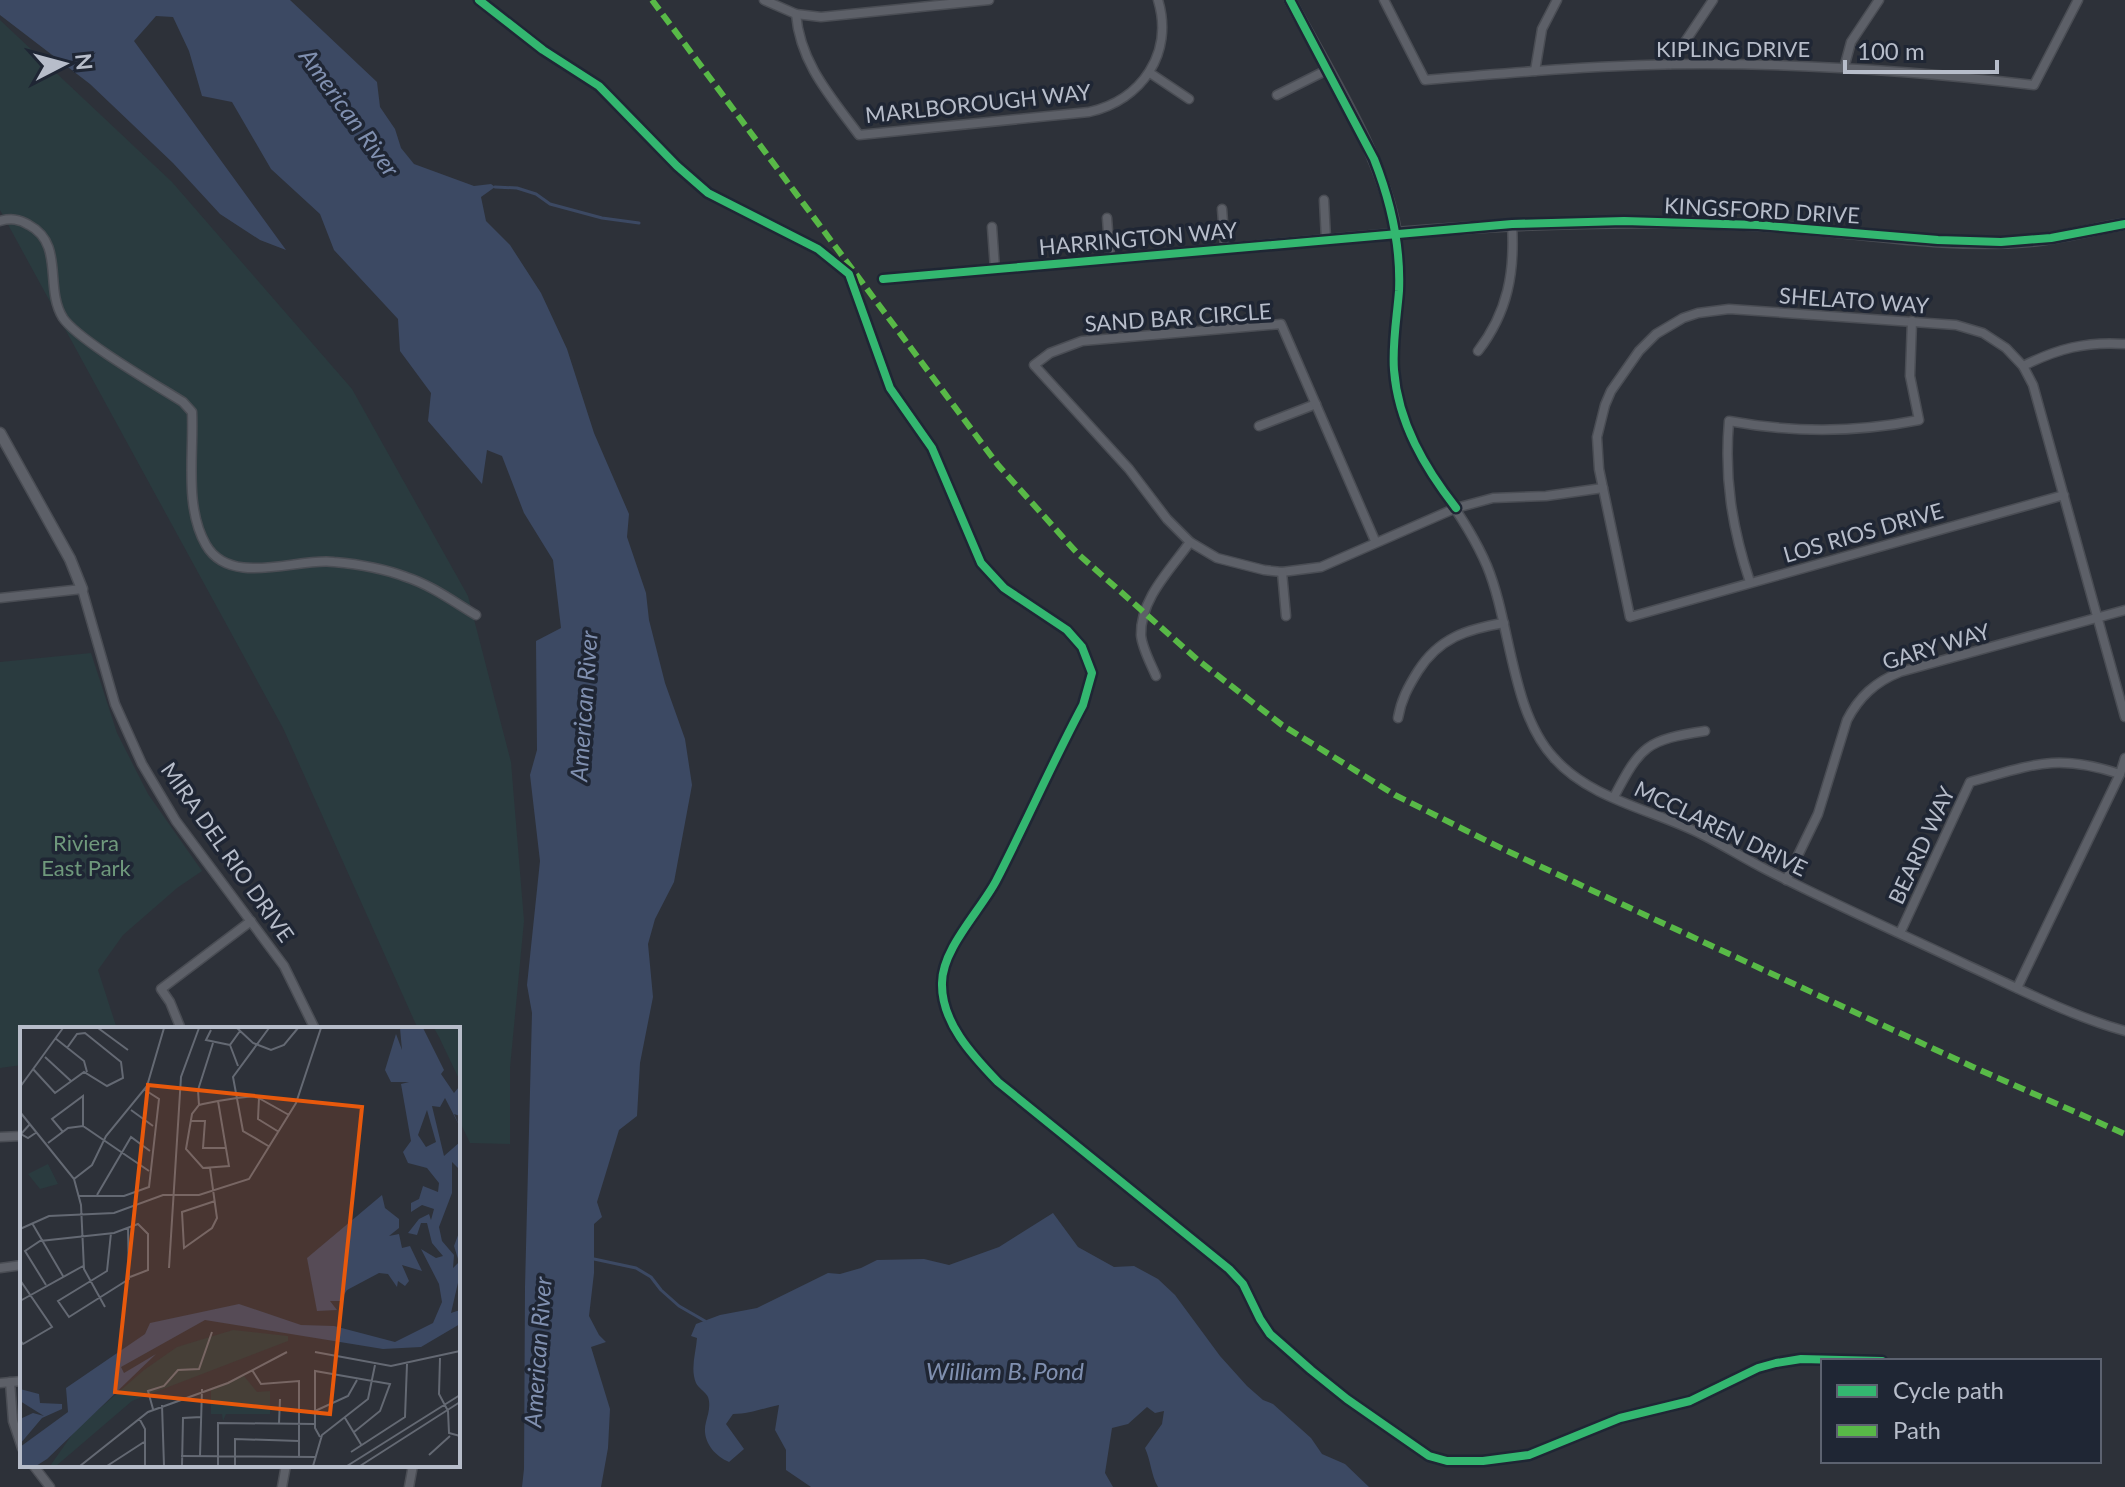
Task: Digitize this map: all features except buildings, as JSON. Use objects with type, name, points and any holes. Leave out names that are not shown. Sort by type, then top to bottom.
[{"type":"street","points":[[764,0],[796,14],[821,17],[989,0]]},
{"type":"street","name":"MARLBOROUGH WAY","points":[[796,14],[805,58],[859,135],[1089,112],[1118,103],[1150,73],[1159,54],[1163,32],[1158,0]]},
{"type":"street","points":[[1290,0],[1374,159],[1389,200],[1396,233]]},
{"type":"street","name":"KIPLING DRIVE","points":[[1384,0],[1425,80],[1670,64],[1844,68],[2034,85],[2078,0]]},
{"type":"street","points":[[1535,71],[1542,29],[1557,0]]},
{"type":"street","points":[[1670,64],[1713,0]]},
{"type":"street","points":[[1844,68],[1851,42],[1879,0]]},
{"type":"street","points":[[1277,95],[1327,70]]},
{"type":"street","points":[[1150,73],[1189,99]]},
{"type":"street","points":[[1324,200],[1326,239]]},
{"type":"street","name":"HARRINGTON WAY","points":[[1222,209],[1225,248]]},
{"type":"street","points":[[0,221],[15,218],[39,231],[48,242],[54,299],[72,329],[183,402],[192,412],[196,517],[207,547],[215,555],[227,562],[254,569],[331,561],[405,576],[432,588],[476,615]]},
{"type":"street","name":"HARRINGTON WAY","points":[[1107,218],[1110,258]]},
{"type":"street","name":"KINGSFORD DRIVE","points":[[1396,233],[1512,224],[1624,221],[1743,224],[2001,242],[2040,240],[2125,224]]},
{"type":"street","points":[[1478,351],[1498,321],[1509,292],[1513,270],[1512,224]]},
{"type":"street","points":[[992,227],[995,269]]},
{"type":"street","name":"HARRINGTON WAY","points":[[883,279],[1396,233]]},
{"type":"street","name":"MCCLAREN DRIVE","points":[[1396,233],[1399,264],[1394,370],[1398,395],[1416,449],[1456,508],[1486,565],[1526,711],[1542,744],[1573,777],[1704,835],[1786,880],[2017,988],[2125,1031]]},
{"type":"street","name":"SHELATO WAY","points":[[1671,604],[1630,617],[1599,469],[1597,437],[1605,405],[1639,351],[1669,325],[1698,313],[1729,309],[1956,325],[1983,333],[2006,348],[2023,366],[2035,392],[2125,717]]},
{"type":"street","points":[[1750,582],[1736,539],[1729,497],[1729,421],[1766,428],[1825,431],[1855,430],[1919,420],[1910,376],[1912,321]]},
{"type":"street","name":"SAND BAR CIRCLE","points":[[1281,324],[1316,404],[1376,543],[1321,567],[1282,572],[1217,558],[1190,542],[1167,519],[1129,469],[1034,365],[1050,353],[1082,341],[1281,324]]},
{"type":"street","points":[[2023,366],[2075,345],[2125,344]]},
{"type":"street","points":[[1259,426],[1316,404]]},
{"type":"street","name":"MIRA DEL RIO DRIVE","points":[[0,433],[70,559],[82,589],[107,682],[137,755],[176,821],[284,966],[314,1027]]},
{"type":"street","points":[[1376,543],[1456,508],[1493,498],[1559,495],[1603,488]]},
{"type":"street","name":"LOS RIOS DRIVE","points":[[1671,604],[2064,495]]},
{"type":"street","points":[[1156,676],[1141,637],[1143,614],[1151,596],[1190,542]]},
{"type":"street","points":[[1282,572],[1286,616]]},
{"type":"street","points":[[0,598],[82,589]]},
{"type":"street","name":"GARY WAY","points":[[1786,880],[1818,814],[1847,720],[1865,693],[1900,672],[2125,610]]},
{"type":"street","points":[[1398,718],[1406,690],[1433,651],[1464,631],[1504,623]]},
{"type":"street","points":[[1614,797],[1634,761],[1650,745],[1671,736],[1705,731]]},
{"type":"street","points":[[2017,988],[2125,758]]},
{"type":"street","name":"BEARD WAY","points":[[1900,933],[1970,782],[2052,762],[2087,764],[2120,774]]},
{"type":"street","points":[[180,1027],[161,989],[251,921]]},
{"type":"street","points":[[0,1137],[20,1136]]},
{"type":"street","points":[[0,1268],[20,1265]]},
{"type":"street","points":[[5,1382],[20,1442]]},
{"type":"street","points":[[35,1467],[50,1487]]},
{"type":"street","points":[[282,1487],[286,1467]]},
{"type":"street","points":[[409,1487],[413,1467]]},
{"type":"green space","points":[[0,20],[172,182],[352,389],[468,596],[511,762],[524,921],[510,1068],[510,1144],[470,1143],[460,1122],[460,1027],[417,1027],[283,728],[0,210]]},
{"type":"green space","name":"Riviera East Park","points":[[91,653],[117,733],[148,794],[202,871],[177,888],[123,935],[98,970],[116,1027],[20,1027],[20,1065],[0,1068],[0,662]]},
{"type":"water","name":"American River","points":[[0,0],[290,0],[377,82],[380,107],[395,129],[401,148],[414,164],[474,186],[491,184],[495,187],[481,197],[486,221],[510,245],[541,293],[567,349],[594,433],[629,514],[627,537],[646,593],[649,620],[665,683],[685,739],[692,785],[674,882],[655,919],[648,944],[653,997],[640,1063],[637,1116],[619,1130],[597,1202],[602,1217],[594,1224],[594,1273],[589,1316],[606,1342],[591,1347],[610,1409],[608,1448],[601,1487],[522,1487],[532,1013],[527,985],[540,861],[530,775],[537,750],[536,641],[561,628],[553,560],[524,513],[502,456],[487,450],[482,484],[428,421],[431,393],[400,351],[398,319],[334,250],[320,214],[271,169],[232,102],[202,96],[189,51],[173,17],[156,16],[134,41],[286,250],[260,240],[220,214],[173,163],[90,84],[0,15]]},
{"type":"water","name":"William B. Pond","points":[[1053,1213],[1078,1247],[1114,1267],[1134,1266],[1158,1279],[1175,1295],[1220,1356],[1247,1386],[1263,1400],[1273,1404],[1311,1438],[1322,1454],[1345,1464],[1369,1487],[1158,1487],[1145,1448],[1162,1424],[1164,1411],[1155,1413],[1147,1407],[1128,1424],[1112,1428],[1105,1473],[1113,1487],[811,1487],[786,1470],[786,1450],[775,1430],[779,1405],[733,1414],[726,1424],[744,1449],[729,1462],[718,1456],[710,1446],[705,1435],[709,1400],[698,1387],[693,1372],[697,1338],[691,1336],[696,1324],[720,1315],[757,1308],[828,1273],[840,1274],[877,1260],[924,1259],[949,1265],[999,1247]]},
{"type":"waterway","points":[[495,187],[517,188],[536,194],[550,204],[602,218],[639,223]]},
{"type":"waterway","points":[[594,1259],[636,1268],[651,1277],[679,1306],[705,1321]]},
{"type":"marked path","points":[[652,0],[998,465],[1078,554],[1199,661],[1282,725],[1395,795],[1505,850],[2125,1134]]},
{"type":"cycle path","points":[[479,0],[543,50],[599,86],[677,166],[708,193],[818,249],[849,274],[890,388],[932,448],[981,563],[1004,588],[1067,630],[1082,647],[1092,673],[1083,705],[996,881],[955,944],[944,970],[943,997],[952,1024],[998,1082],[1229,1269],[1243,1284],[1270,1334],[1311,1370],[1429,1456],[1447,1461],[1483,1461],[1529,1455],[1620,1418],[1690,1401],[1758,1368],[1801,1359],[1821,1359]]},
{"type":"cycle path","points":[[1290,0],[1374,159],[1385,191],[1394,224],[1398,257],[1394,370],[1401,408],[1415,444],[1456,508]]},
{"type":"cycle path","points":[[883,279],[1512,224],[1624,221],[1758,225],[1938,240],[2001,242],[2051,238],[2125,224]]}]
